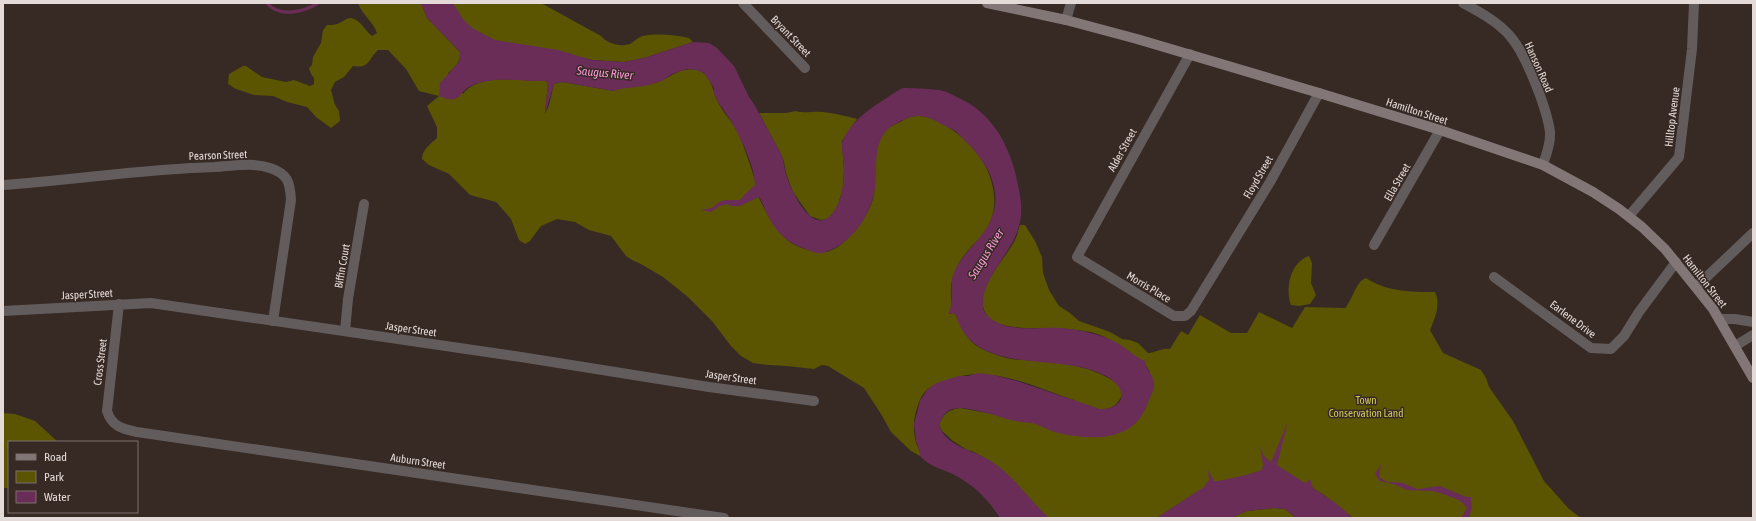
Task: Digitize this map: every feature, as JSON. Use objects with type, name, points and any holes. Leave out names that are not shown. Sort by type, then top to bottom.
[{"type":"main road","name":"Hamilton Street","points":[[987,3],[1066,20],[1190,54],[1440,130],[1543,165],[1592,192],[1629,216],[1642,227],[1676,262],[1696,287],[1719,319],[1753,378]]},
{"type":"street","name":"Bryant Street","points":[[743,3],[805,68]]},
{"type":"street","points":[[1066,20],[1071,3]]},
{"type":"street","name":"Hanson Road","points":[[1463,3],[1501,27],[1522,51],[1540,96],[1550,133],[1548,150],[1543,165]]},
{"type":"street","name":"Hilltop Avenue","points":[[1629,216],[1679,157],[1692,49],[1694,3]]},
{"type":"street","name":"Alder Street","points":[[1077,257],[1190,54]]},
{"type":"street","name":"Floyd Street","points":[[1214,273],[1270,182],[1319,93]]},
{"type":"street","name":"Ella Street","points":[[1374,245],[1440,130]]},
{"type":"street","name":"Pearson Street","points":[[3,185],[193,167],[262,165],[271,168],[287,178],[290,185],[291,200],[273,321]]},
{"type":"street","name":"Biffin Court","points":[[345,332],[348,299],[364,204]]},
{"type":"street","points":[[1696,287],[1753,233]]},
{"type":"street","name":"Morris Place","points":[[1077,257],[1174,316],[1185,316],[1191,311],[1214,273]]},
{"type":"street","name":"Earlene Drive","points":[[1494,277],[1591,348],[1611,349],[1624,336],[1639,312],[1676,262]]},
{"type":"street","name":"Jasper Street","points":[[3,311],[151,303],[529,358],[709,387],[814,401]]},
{"type":"street","name":"Cross Street","points":[[112,422],[107,411],[119,304]]},
{"type":"street","points":[[1719,319],[1739,319],[1753,322]]},
{"type":"street","points":[[1735,346],[1753,335]]},
{"type":"street","name":"Auburn Street","points":[[112,422],[117,427],[137,432],[724,518]]},
{"type":"green space","points":[[358,3],[421,3],[427,18],[460,52],[460,58],[457,64],[448,73],[463,94],[470,87],[490,80],[546,81],[548,83],[545,114],[549,105],[554,84],[562,82],[614,91],[655,83],[680,71],[691,69],[701,72],[708,78],[719,104],[739,135],[754,177],[756,191],[771,220],[782,236],[787,240],[795,245],[811,251],[826,252],[834,249],[841,245],[861,223],[873,199],[877,151],[882,136],[887,129],[915,116],[926,117],[943,124],[968,143],[979,156],[990,176],[994,199],[994,210],[986,231],[964,255],[954,274],[951,288],[951,305],[949,314],[953,313],[956,315],[963,330],[971,341],[976,346],[986,351],[1008,358],[1059,363],[1094,371],[1117,383],[1121,390],[1121,397],[1112,407],[1106,409],[1095,409],[1039,387],[994,375],[978,374],[948,380],[928,389],[922,395],[918,405],[914,421],[914,431],[920,456],[911,451],[891,432],[864,388],[828,366],[822,365],[814,369],[769,365],[753,363],[741,356],[731,346],[712,321],[688,297],[663,277],[626,256],[611,236],[589,230],[575,222],[557,219],[541,226],[530,241],[525,244],[519,240],[511,219],[496,202],[470,195],[449,174],[429,165],[422,159],[425,150],[437,138],[437,127],[427,106],[439,96],[419,91],[406,69],[388,50],[378,50],[366,65],[359,67],[353,66],[344,77],[335,82],[331,90],[335,105],[339,111],[340,121],[331,128],[316,117],[307,107],[287,102],[273,96],[254,95],[236,89],[228,84],[229,74],[243,66],[246,66],[262,77],[286,82],[294,80],[310,86],[314,84],[314,78],[309,68],[312,65],[313,57],[321,43],[323,30],[327,25],[336,24],[348,18],[353,18],[359,22],[372,36],[377,33]]},
{"type":"green space","points":[[450,3],[541,3],[601,36],[607,41],[618,45],[630,44],[638,38],[648,35],[684,37],[689,38],[693,42],[644,58],[624,62],[592,60],[579,57],[539,58],[471,32]]},
{"type":"green space","points":[[796,111],[826,112],[857,119],[842,141],[844,170],[843,188],[837,208],[828,219],[821,220],[810,216],[793,192],[781,154],[759,113],[786,113]]},
{"type":"green space","name":"Town Conservation Land","points":[[1020,225],[1025,225],[1035,241],[1042,257],[1043,273],[1049,290],[1059,306],[1079,321],[1110,332],[1122,339],[1138,343],[1148,353],[1170,349],[1181,331],[1188,335],[1200,315],[1231,333],[1247,333],[1259,312],[1292,328],[1305,307],[1345,308],[1359,283],[1366,278],[1374,283],[1391,289],[1435,292],[1437,297],[1437,306],[1430,330],[1443,353],[1481,370],[1489,387],[1513,421],[1544,481],[1569,509],[1581,518],[1353,518],[1324,495],[1303,482],[1166,518],[1045,518],[983,457],[967,450],[953,441],[942,431],[939,425],[942,418],[949,411],[960,408],[1096,433],[1150,372],[1142,361],[1114,342],[1092,332],[1058,328],[1007,326],[996,322],[988,316],[983,308],[983,295],[985,288],[1014,242]]},
{"type":"green space","points":[[1309,256],[1312,263],[1311,283],[1316,295],[1310,304],[1299,306],[1291,305],[1289,299],[1289,284],[1293,270],[1297,264]]},
{"type":"green space","points":[[3,413],[15,414],[35,421],[57,441],[8,441],[8,488],[3,488]]},
{"type":"green space","points":[[1274,508],[1285,509],[1296,518],[1231,518],[1247,511]]},
{"type":"water","name":"Saugus River","points":[[421,3],[453,3],[463,19],[472,28],[495,40],[558,50],[592,60],[624,62],[644,58],[693,42],[709,43],[717,48],[734,66],[749,97],[781,154],[788,181],[796,198],[808,214],[815,219],[822,220],[829,217],[839,202],[844,173],[842,143],[852,126],[868,110],[900,89],[904,88],[940,90],[970,104],[981,112],[990,122],[998,133],[1011,157],[1019,190],[1021,206],[1019,226],[1015,236],[984,292],[983,303],[985,313],[992,320],[1011,327],[1061,328],[1076,330],[1098,335],[1119,344],[1138,358],[1145,361],[1145,364],[1153,379],[1154,389],[1143,414],[1134,424],[1124,431],[1100,437],[1086,437],[1058,433],[1032,423],[1014,421],[965,408],[952,409],[947,412],[939,425],[947,438],[960,447],[983,456],[998,466],[1049,518],[1000,518],[987,500],[970,485],[953,474],[928,463],[920,456],[914,424],[920,401],[927,390],[936,383],[959,376],[968,376],[978,373],[994,375],[1017,381],[1100,409],[1109,408],[1119,402],[1121,392],[1118,386],[1106,376],[1087,369],[1020,360],[999,355],[980,348],[965,335],[956,315],[953,313],[948,314],[951,304],[952,281],[955,270],[989,224],[995,205],[994,186],[987,168],[976,153],[957,133],[952,129],[922,116],[909,117],[893,125],[881,138],[878,146],[875,188],[873,198],[865,218],[852,235],[844,242],[823,253],[816,253],[784,238],[772,223],[759,197],[740,206],[731,206],[727,204],[720,206],[711,212],[701,210],[712,208],[719,202],[726,200],[740,200],[755,185],[751,165],[742,141],[736,129],[717,101],[716,96],[714,95],[714,88],[704,73],[697,70],[687,69],[672,74],[662,81],[644,86],[614,91],[562,82],[554,84],[545,114],[548,83],[546,81],[489,81],[471,86],[455,99],[446,99],[439,96],[440,83],[459,62],[460,52],[427,18]]},
{"type":"water","points":[[1288,421],[1277,465],[1303,482],[1306,483],[1310,479],[1313,488],[1337,504],[1353,518],[1296,518],[1285,509],[1274,508],[1247,511],[1231,518],[1156,518],[1204,487],[1209,480],[1208,470],[1214,481],[1218,481],[1262,470],[1263,464],[1260,446],[1264,456],[1271,462]]},
{"type":"water","points":[[1381,464],[1379,477],[1387,482],[1403,483],[1417,489],[1440,486],[1466,497],[1471,497],[1472,508],[1469,518],[1461,518],[1467,508],[1459,500],[1433,491],[1407,490],[1396,485],[1380,481],[1375,474]]},
{"type":"waterway","points":[[267,3],[272,8],[285,12],[299,11],[318,3]]}]
